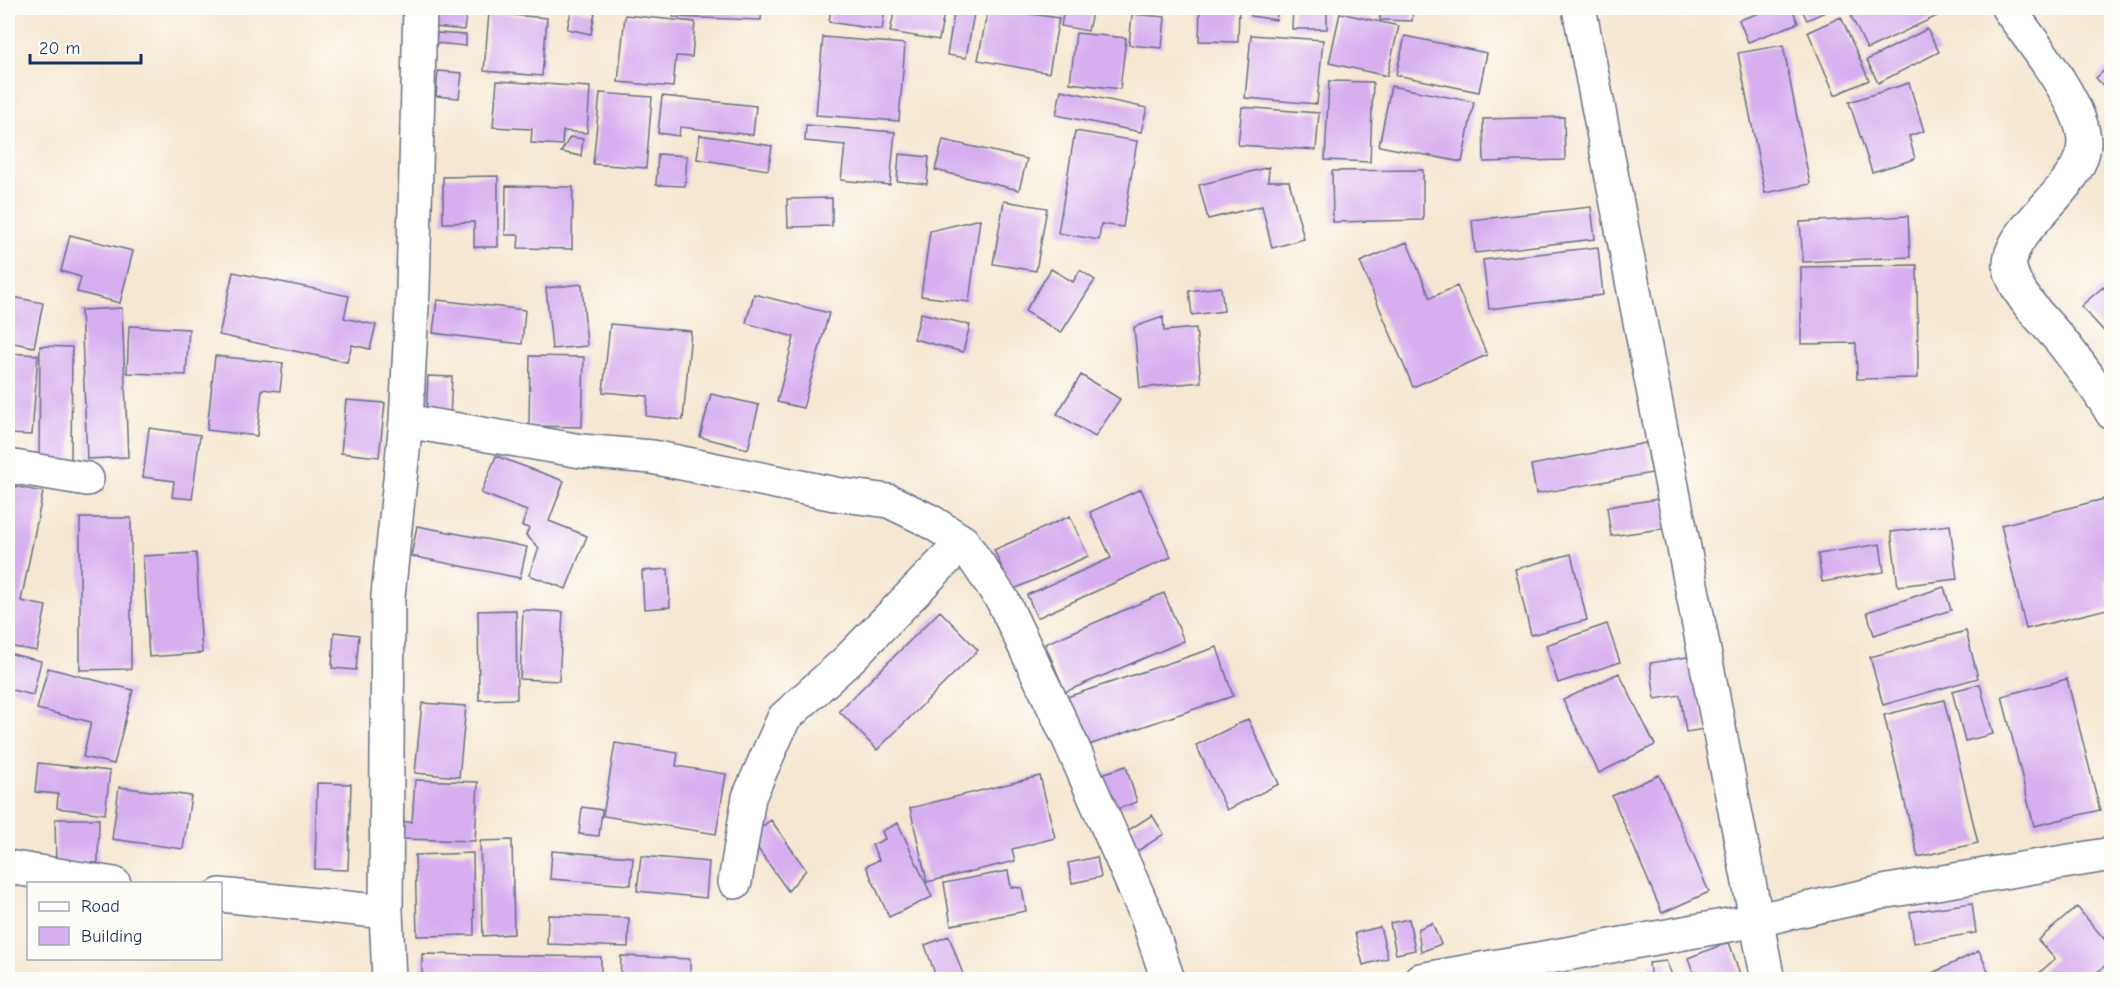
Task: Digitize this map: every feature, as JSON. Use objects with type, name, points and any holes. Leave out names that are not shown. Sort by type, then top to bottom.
[{"type":"street","points":[[389,980],[386,912],[388,596],[405,421],[413,276],[420,8]]},
{"type":"street","points":[[1579,8],[1768,980]]},
{"type":"street","points":[[2008,8],[2076,110],[2084,142],[2073,174],[2013,246],[2010,271],[2024,296],[2062,342],[2112,413]]},
{"type":"street","points":[[405,421],[581,451],[652,457],[835,494],[889,501],[930,521],[963,542],[1003,602],[1069,739],[1146,914],[1168,980]]},
{"type":"street","points":[[8,466],[87,479]]},
{"type":"street","points":[[735,882],[749,797],[784,718],[848,660],[963,542]]},
{"type":"street","points":[[1420,980],[1756,920],[1888,891],[2112,854]]},
{"type":"street","points":[[8,867],[102,882]]},
{"type":"street","points":[[222,895],[386,912]]},
{"type":"building","points":[[438,8],[467,8],[464,30],[435,27]]},
{"type":"building","points":[[572,8],[595,13],[591,34],[567,29]]},
{"type":"building","points":[[648,8],[666,8],[666,10],[648,10]]},
{"type":"building","points":[[673,8],[762,8],[761,20],[673,17]]},
{"type":"building","points":[[831,8],[885,8],[882,30],[829,22]]},
{"type":"building","points":[[895,8],[945,8],[939,40],[890,32]]},
{"type":"building","points":[[955,8],[975,8],[966,58],[947,55]]},
{"type":"building","points":[[988,8],[1059,18],[1049,73],[978,60]]},
{"type":"building","points":[[1064,8],[1093,8],[1088,31],[1061,26]]},
{"type":"building","points":[[1129,8],[1156,8],[1156,11]]},
{"type":"building","points":[[1200,8],[1239,8],[1238,42],[1199,41]]},
{"type":"building","points":[[1252,8],[1278,8],[1276,20],[1251,16]]},
{"type":"building","points":[[1293,8],[1327,8],[1327,29],[1292,29]]},
{"type":"building","points":[[1380,8],[1413,8],[1412,21],[1380,20]]},
{"type":"building","points":[[1774,8],[1792,8],[1798,23],[1748,42],[1739,20]]},
{"type":"building","points":[[1801,8],[1834,8],[1807,20]]},
{"type":"building","points":[[1870,8],[1949,8],[1950,10],[1867,49],[1851,16]]},
{"type":"building","points":[[489,13],[547,18],[542,76],[484,71]]},
{"type":"building","points":[[1340,13],[1399,26],[1387,76],[1329,63]]},
{"type":"building","points":[[1132,14],[1165,17],[1162,48],[1129,45]]},
{"type":"building","points":[[625,15],[695,22],[692,57],[676,56],[673,87],[618,82]]},
{"type":"building","points":[[1841,17],[1869,80],[1835,95],[1808,32]]},
{"type":"building","points":[[1927,29],[1939,52],[1878,83],[1867,60]]},
{"type":"building","points":[[437,33],[466,35],[466,46],[436,43]]},
{"type":"building","points":[[1076,33],[1126,38],[1120,89],[1070,83]]},
{"type":"building","points":[[1251,35],[1323,40],[1317,104],[1245,98]]},
{"type":"building","points":[[1405,36],[1487,53],[1479,92],[1396,75]]},
{"type":"building","points":[[823,37],[905,44],[899,121],[816,115]]},
{"type":"building","points":[[1783,45],[1810,184],[1765,193],[1738,53]]},
{"type":"building","points":[[2112,63],[2112,95],[2096,78]]},
{"type":"building","points":[[438,71],[462,73],[459,98],[436,96]]},
{"type":"building","points":[[497,81],[590,87],[587,133],[563,131],[562,145],[531,143],[532,129],[493,127]]},
{"type":"building","points":[[1329,81],[1373,82],[1370,162],[1325,160]]},
{"type":"building","points":[[1909,83],[1924,131],[1909,136],[1915,159],[1872,172],[1849,102]]},
{"type":"building","points":[[1391,86],[1474,102],[1462,162],[1379,146]]},
{"type":"building","points":[[1061,90],[1147,108],[1141,132],[1056,115]]},
{"type":"building","points":[[600,93],[652,97],[646,168],[593,164]]},
{"type":"building","points":[[662,96],[756,106],[753,135],[680,127],[679,136],[658,133]]},
{"type":"building","points":[[1242,107],[1319,113],[1316,150],[1238,145]]},
{"type":"building","points":[[1564,117],[1565,160],[1484,162],[1483,119]]},
{"type":"building","points":[[806,125],[895,132],[890,185],[841,180],[845,145],[805,141]]},
{"type":"building","points":[[1075,131],[1137,141],[1123,227],[1101,224],[1099,240],[1058,233]]},
{"type":"building","points":[[700,135],[772,146],[768,170],[697,159]]},
{"type":"building","points":[[570,137],[583,139],[581,156],[561,152]]},
{"type":"building","points":[[943,140],[1027,159],[1019,190],[935,170]]},
{"type":"building","points":[[658,154],[687,156],[685,186],[656,185]]},
{"type":"building","points":[[899,154],[929,157],[927,184],[897,181]]},
{"type":"building","points":[[1269,167],[1268,181],[1289,181],[1304,239],[1272,248],[1262,206],[1208,219],[1199,185]]},
{"type":"building","points":[[1423,170],[1423,220],[1333,222],[1332,171]]},
{"type":"building","points":[[498,176],[498,247],[474,247],[474,222],[443,223],[443,177]]},
{"type":"building","points":[[506,186],[573,187],[572,249],[518,248],[519,235],[505,235]]},
{"type":"building","points":[[832,198],[832,226],[788,227],[787,199]]},
{"type":"building","points":[[1004,201],[1047,208],[1036,271],[993,264]]},
{"type":"building","points":[[1591,207],[1595,239],[1475,253],[1472,220]]},
{"type":"building","points":[[1908,216],[1910,257],[1803,262],[1800,222]]},
{"type":"building","points":[[980,219],[969,302],[921,296],[930,231]]},
{"type":"building","points":[[70,235],[133,251],[120,303],[77,292],[81,277],[61,271]]},
{"type":"building","points":[[1407,242],[1430,298],[1457,286],[1487,355],[1413,387],[1360,262]]},
{"type":"building","points":[[1598,247],[1603,295],[1489,309],[1483,260]]},
{"type":"building","points":[[1917,265],[1918,378],[1857,379],[1856,343],[1801,344],[1801,267]]},
{"type":"building","points":[[1051,269],[1073,282],[1080,270],[1095,280],[1061,333],[1025,311]]},
{"type":"building","points":[[233,272],[349,296],[344,318],[376,325],[370,349],[352,345],[347,362],[219,335]]},
{"type":"building","points":[[582,284],[587,346],[552,349],[546,288]]},
{"type":"building","points":[[1221,287],[1224,311],[1192,315],[1189,291]]},
{"type":"building","points":[[2103,287],[2112,297],[2112,340],[2081,306]]},
{"type":"building","points":[[754,294],[829,313],[803,408],[777,402],[794,337],[746,323]]},
{"type":"building","points":[[8,296],[43,303],[34,347],[8,342]]},
{"type":"building","points":[[437,300],[525,310],[522,344],[433,333]]},
{"type":"building","points":[[122,308],[128,457],[87,459],[81,310]]},
{"type":"building","points":[[921,313],[970,325],[963,352],[914,339]]},
{"type":"building","points":[[1163,317],[1164,331],[1196,328],[1201,382],[1140,388],[1134,327]]},
{"type":"building","points":[[610,324],[691,331],[683,420],[646,416],[648,396],[603,392]]},
{"type":"building","points":[[129,326],[189,329],[186,375],[127,373]]},
{"type":"building","points":[[40,346],[72,347],[71,461],[39,461]]},
{"type":"building","points":[[8,353],[38,355],[32,435],[8,434]]},
{"type":"building","points":[[215,356],[283,363],[280,391],[262,389],[257,436],[207,430]]},
{"type":"building","points":[[530,356],[584,357],[582,427],[529,426]]},
{"type":"building","points":[[1081,375],[1120,399],[1095,437],[1057,414]]},
{"type":"building","points":[[428,376],[452,377],[450,418],[426,417]]},
{"type":"building","points":[[711,394],[759,405],[748,449],[700,437]]},
{"type":"building","points":[[346,400],[385,403],[379,457],[341,453]]},
{"type":"building","points":[[149,428],[200,435],[192,499],[172,497],[174,481],[143,477]]},
{"type":"building","points":[[1646,443],[1652,473],[1536,494],[1531,465]]},
{"type":"building","points":[[496,456],[564,481],[549,521],[587,536],[566,589],[529,575],[539,548],[526,535],[529,528],[522,526],[527,511],[481,493]]},
{"type":"building","points":[[8,485],[43,492],[21,601],[46,606],[37,651],[8,646]]},
{"type":"building","points":[[1141,489],[1171,557],[1037,618],[1027,595],[1111,558],[1090,512]]},
{"type":"building","points":[[1664,498],[1668,528],[1611,536],[1607,507]]},
{"type":"building","points":[[2108,498],[2112,511],[2112,579],[2105,581],[2111,608],[2026,629],[2001,525]]},
{"type":"building","points":[[1070,516],[1088,556],[1012,590],[994,550]]},
{"type":"building","points":[[80,518],[131,518],[131,669],[80,670]]},
{"type":"building","points":[[1950,525],[1957,579],[1898,586],[1891,532]]},
{"type":"building","points":[[417,526],[527,547],[520,578],[411,556]]},
{"type":"building","points":[[1880,544],[1884,572],[1822,582],[1818,554]]},
{"type":"building","points":[[196,553],[202,653],[149,657],[143,556]]},
{"type":"building","points":[[1571,554],[1587,620],[1531,635],[1515,569]]},
{"type":"building","points":[[668,569],[670,607],[644,609],[642,571]]},
{"type":"building","points":[[1944,587],[1951,610],[1874,635],[1867,612]]},
{"type":"building","points":[[1164,593],[1184,641],[1065,692],[1045,644]]},
{"type":"building","points":[[516,610],[517,699],[479,700],[478,611]]},
{"type":"building","points":[[523,610],[563,612],[559,681],[520,679]]},
{"type":"building","points":[[940,611],[978,650],[877,750],[839,711]]},
{"type":"building","points":[[1607,624],[1620,662],[1558,683],[1546,645]]},
{"type":"building","points":[[1966,631],[1978,678],[1883,705],[1870,657]]},
{"type":"building","points":[[334,632],[359,635],[356,670],[332,668]]},
{"type":"building","points":[[1217,647],[1233,696],[1080,748],[1064,698]]},
{"type":"building","points":[[8,653],[41,661],[33,695],[8,689]]},
{"type":"building","points":[[1693,656],[1705,729],[1686,732],[1680,695],[1655,699],[1650,663]]},
{"type":"building","points":[[48,668],[133,690],[114,764],[83,757],[91,722],[37,709]]},
{"type":"building","points":[[1619,673],[1655,745],[1599,773],[1563,700]]},
{"type":"building","points":[[2067,679],[2100,810],[2034,826],[2002,696]]},
{"type":"building","points":[[1980,684],[1993,734],[1965,741],[1952,691]]},
{"type":"building","points":[[1944,700],[1978,843],[1918,857],[1884,715]]},
{"type":"building","points":[[422,703],[466,706],[459,777],[415,773]]},
{"type":"building","points":[[1248,719],[1279,784],[1227,810],[1196,745]]},
{"type":"building","points":[[615,743],[678,753],[676,766],[726,774],[716,834],[603,816]]},
{"type":"building","points":[[38,763],[110,771],[105,814],[57,808],[58,794],[35,792]]},
{"type":"building","points":[[1126,766],[1137,802],[1114,810],[1102,774]]},
{"type":"building","points":[[1659,775],[1709,892],[1662,913],[1612,796]]},
{"type":"building","points":[[1040,776],[1055,838],[1012,849],[1015,861],[927,882],[910,808]]},
{"type":"building","points":[[415,780],[478,782],[475,841],[401,839],[402,822],[412,822]]},
{"type":"building","points":[[317,783],[351,784],[348,870],[315,869]]},
{"type":"building","points":[[119,787],[191,796],[183,849],[112,839]]},
{"type":"building","points":[[582,807],[602,810],[599,836],[579,834]]},
{"type":"building","points":[[1152,815],[1164,834],[1133,854],[1121,835]]},
{"type":"building","points":[[55,819],[99,819],[98,863],[56,863]]},
{"type":"building","points":[[771,820],[806,870],[788,891],[749,836]]},
{"type":"building","points":[[898,823],[932,897],[889,917],[866,866],[879,860],[872,845],[885,839],[882,831]]},
{"type":"building","points":[[512,840],[514,934],[483,936],[480,841]]},
{"type":"building","points":[[552,851],[633,857],[631,885],[550,879]]},
{"type":"building","points":[[473,853],[474,935],[417,936],[415,855]]},
{"type":"building","points":[[641,856],[709,862],[706,898],[637,891]]},
{"type":"building","points":[[1097,857],[1101,877],[1072,883],[1068,863]]},
{"type":"building","points":[[1008,871],[1011,887],[1022,888],[1026,911],[951,925],[944,883]]},
{"type":"building","points":[[1972,903],[1976,933],[1914,943],[1910,912]]},
{"type":"building","points":[[2077,907],[2112,948],[2112,960],[2088,980],[2031,980],[2055,959],[2038,940]]},
{"type":"building","points":[[548,915],[629,918],[628,947],[547,944]]},
{"type":"building","points":[[1409,919],[1415,950],[1396,954],[1390,923]]},
{"type":"building","points":[[1432,923],[1441,944],[1421,952],[1418,929]]},
{"type":"building","points":[[1380,927],[1388,958],[1363,965],[1355,933]]},
{"type":"building","points":[[949,936],[965,980],[937,980],[925,945]]},
{"type":"building","points":[[1729,942],[1742,980],[1696,980],[1688,958]]},
{"type":"building","points":[[1979,951],[1992,980],[1925,980],[1924,977]]},
{"type":"building","points":[[422,954],[601,957],[601,980],[422,980]]},
{"type":"building","points":[[621,956],[690,959],[690,980],[620,980]]},
{"type":"building","points":[[1666,961],[1674,980],[1651,980],[1649,963]]}]
